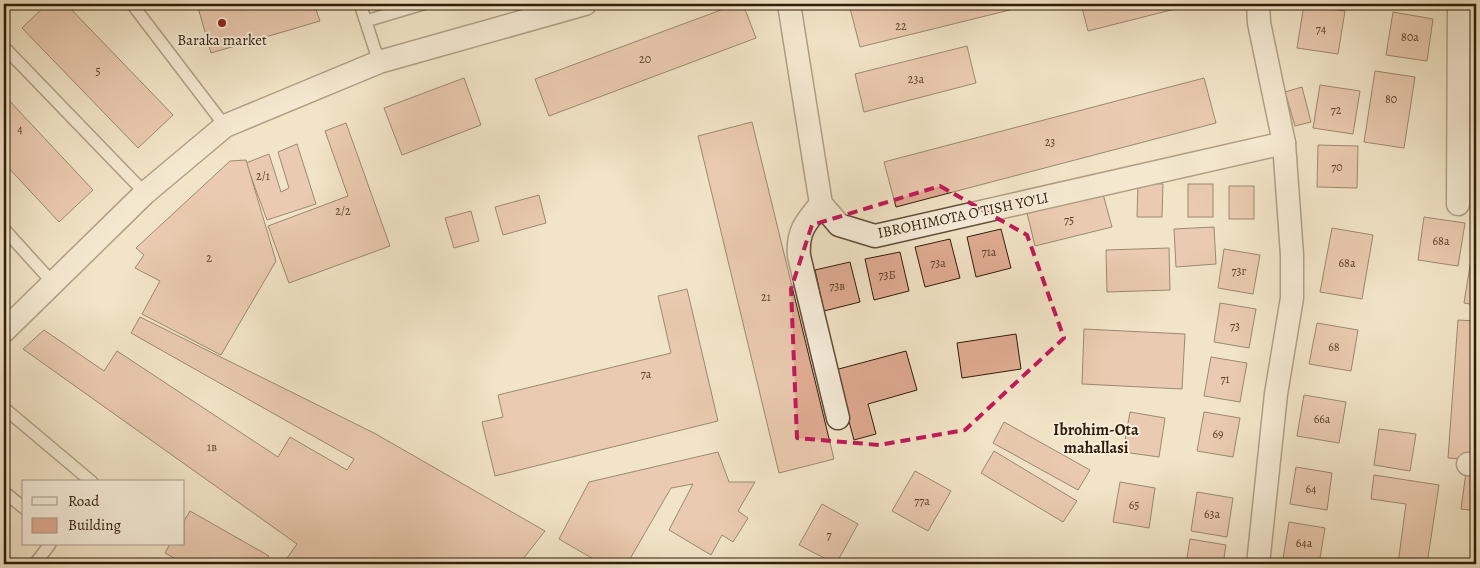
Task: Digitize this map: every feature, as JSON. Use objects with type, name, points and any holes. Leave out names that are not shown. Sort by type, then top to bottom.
[{"type":"street","points":[[4,331],[144,193],[225,126],[379,62],[585,4]]},
{"type":"street","points":[[789,4],[821,204],[801,228],[798,256],[838,418]]},
{"type":"street","points":[[1258,4],[1259,23],[1284,143],[1292,255],[1292,298],[1276,394],[1258,564]]},
{"type":"street","points":[[1458,204],[1460,4]]},
{"type":"street","name":"IBROHIMOTA O'TISH YO'LI","points":[[821,204],[838,224],[874,236],[1284,143]]},
{"type":"lane","points":[[132,4],[225,126]]},
{"type":"lane","points":[[360,4],[379,62]]},
{"type":"lane","points":[[366,21],[422,4]]},
{"type":"lane","points":[[4,47],[144,193]]},
{"type":"lane","points":[[4,229],[53,283]]},
{"type":"lane","points":[[4,408],[90,480]]},
{"type":"lane","points":[[4,492],[22,506]]},
{"type":"lane","points":[[35,564],[48,546]]},
{"type":"highlighted area","points":[[940,186],[1027,235],[1064,338],[965,430],[879,445],[797,438],[791,289],[812,225]]},
{"type":"building","points":[[47,4],[66,4],[173,115],[138,148],[22,28]]},
{"type":"building","points":[[197,4],[314,4],[320,21],[211,53]]},
{"type":"building","points":[[737,4],[743,4],[756,38],[549,116],[535,79]]},
{"type":"building","points":[[849,4],[1034,4],[860,47]]},
{"type":"building","points":[[1081,4],[1195,4],[1088,31]]},
{"type":"building","points":[[1304,4],[1345,11],[1338,54],[1297,48]]},
{"type":"building","points":[[1393,12],[1433,19],[1427,61],[1386,55]]},
{"type":"building","points":[[967,46],[976,83],[864,112],[855,74]]},
{"type":"building","points":[[1375,71],[1415,77],[1404,148],[1364,142]]},
{"type":"building","points":[[464,78],[481,125],[402,155],[384,108]]},
{"type":"building","points":[[1204,78],[1216,123],[896,207],[884,162]]},
{"type":"building","points":[[1320,85],[1360,91],[1353,134],[1313,128]]},
{"type":"building","points":[[1302,87],[1311,122],[1295,126],[1285,92]]},
{"type":"building","points":[[4,95],[93,190],[59,222],[4,163]]},
{"type":"building","points":[[752,122],[834,459],[779,473],[698,136]]},
{"type":"building","points":[[346,123],[390,246],[289,283],[268,226],[348,196],[325,131]]},
{"type":"building","points":[[297,144],[316,204],[267,220],[246,163],[269,154],[281,192],[289,188],[278,152]]},
{"type":"building","points":[[1318,145],[1358,146],[1357,188],[1317,187]]},
{"type":"building","points":[[246,160],[276,261],[221,355],[142,314],[160,281],[135,268],[144,255],[136,248],[230,161]]},
{"type":"building","points":[[1138,183],[1163,184],[1162,217],[1137,217]]},
{"type":"building","points":[[1188,184],[1213,184],[1213,217],[1188,217]]},
{"type":"building","points":[[1229,186],[1254,186],[1254,219],[1229,219]]},
{"type":"building","points":[[1103,194],[1112,227],[1035,246],[1027,213]]},
{"type":"building","points":[[539,195],[546,223],[503,235],[495,207]]},
{"type":"building","points":[[471,211],[479,241],[454,248],[445,218]]},
{"type":"building","points":[[1424,217],[1465,223],[1458,266],[1418,260]]},
{"type":"building","points":[[1214,227],[1216,264],[1176,267],[1174,229]]},
{"type":"building","points":[[1332,228],[1373,235],[1362,299],[1320,292]]},
{"type":"building","points":[[1001,229],[1011,268],[976,277],[967,237]]},
{"type":"building","points":[[1476,229],[1476,305],[1464,303]]},
{"type":"building","points":[[950,239],[960,278],[925,287],[915,247]]},
{"type":"building","points":[[1169,248],[1170,290],[1107,292],[1106,250]]},
{"type":"building","points":[[1224,249],[1260,255],[1253,294],[1218,288]]},
{"type":"building","points":[[900,252],[909,291],[874,300],[865,259]]},
{"type":"building","points":[[850,262],[860,302],[824,311],[815,270]]},
{"type":"building","points":[[687,289],[718,421],[495,476],[482,422],[503,417],[498,395],[671,353],[658,296]]},
{"type":"building","points":[[1220,303],[1256,309],[1249,348],[1214,342]]},
{"type":"building","points":[[140,317],[374,433],[545,531],[519,564],[283,564],[297,544],[23,349],[44,330],[104,371],[117,351],[278,457],[290,437],[347,470],[354,459],[131,333]]},
{"type":"building","points":[[1458,320],[1476,321],[1476,460],[1448,458]]},
{"type":"building","points":[[1317,323],[1358,330],[1351,371],[1309,364]]},
{"type":"building","points":[[1084,329],[1185,334],[1182,389],[1082,384]]},
{"type":"building","points":[[1016,334],[1021,369],[962,378],[957,343]]},
{"type":"building","points":[[906,351],[917,390],[868,404],[876,434],[854,440],[835,370]]},
{"type":"building","points":[[1211,357],[1247,363],[1240,402],[1204,396]]},
{"type":"building","points":[[1304,395],[1346,402],[1339,443],[1297,436]]},
{"type":"building","points":[[1130,412],[1165,418],[1159,457],[1123,452]]},
{"type":"building","points":[[1204,412],[1240,418],[1233,457],[1197,451]]},
{"type":"building","points":[[1004,422],[1090,470],[1078,490],[993,443]]},
{"type":"building","points":[[1379,429],[1416,434],[1410,471],[1374,465]]},
{"type":"building","points":[[994,451],[1077,501],[1063,522],[981,473]]},
{"type":"building","points":[[718,452],[729,482],[755,482],[738,511],[748,518],[733,542],[722,535],[711,555],[669,530],[693,484],[671,488],[627,564],[602,564],[559,539],[589,482]]},
{"type":"building","points":[[1296,467],[1332,473],[1327,510],[1290,504]]},
{"type":"building","points":[[915,471],[951,491],[928,531],[892,511]]},
{"type":"building","points":[[1466,472],[1476,474],[1476,511],[1461,509]]},
{"type":"building","points":[[1374,475],[1439,485],[1427,564],[1398,564],[1406,504],[1371,499]]},
{"type":"building","points":[[1120,482],[1155,488],[1149,528],[1113,522]]},
{"type":"building","points":[[1197,492],[1233,498],[1227,537],[1191,531]]},
{"type":"building","points":[[822,504],[858,524],[836,564],[799,545]]},
{"type":"building","points":[[190,511],[269,556],[264,564],[185,564],[165,553],[169,546],[185,546],[185,519]]},
{"type":"building","points":[[1289,522],[1325,528],[1319,564],[1283,559]]},
{"type":"building","points":[[1190,539],[1226,545],[1223,564],[1186,564]]},
{"type":"place","name":"Baraka market","points":[[222,23]]},
{"type":"district","name":"Ibrohim-Ota mahallasi","points":[[1096,438]]}]
